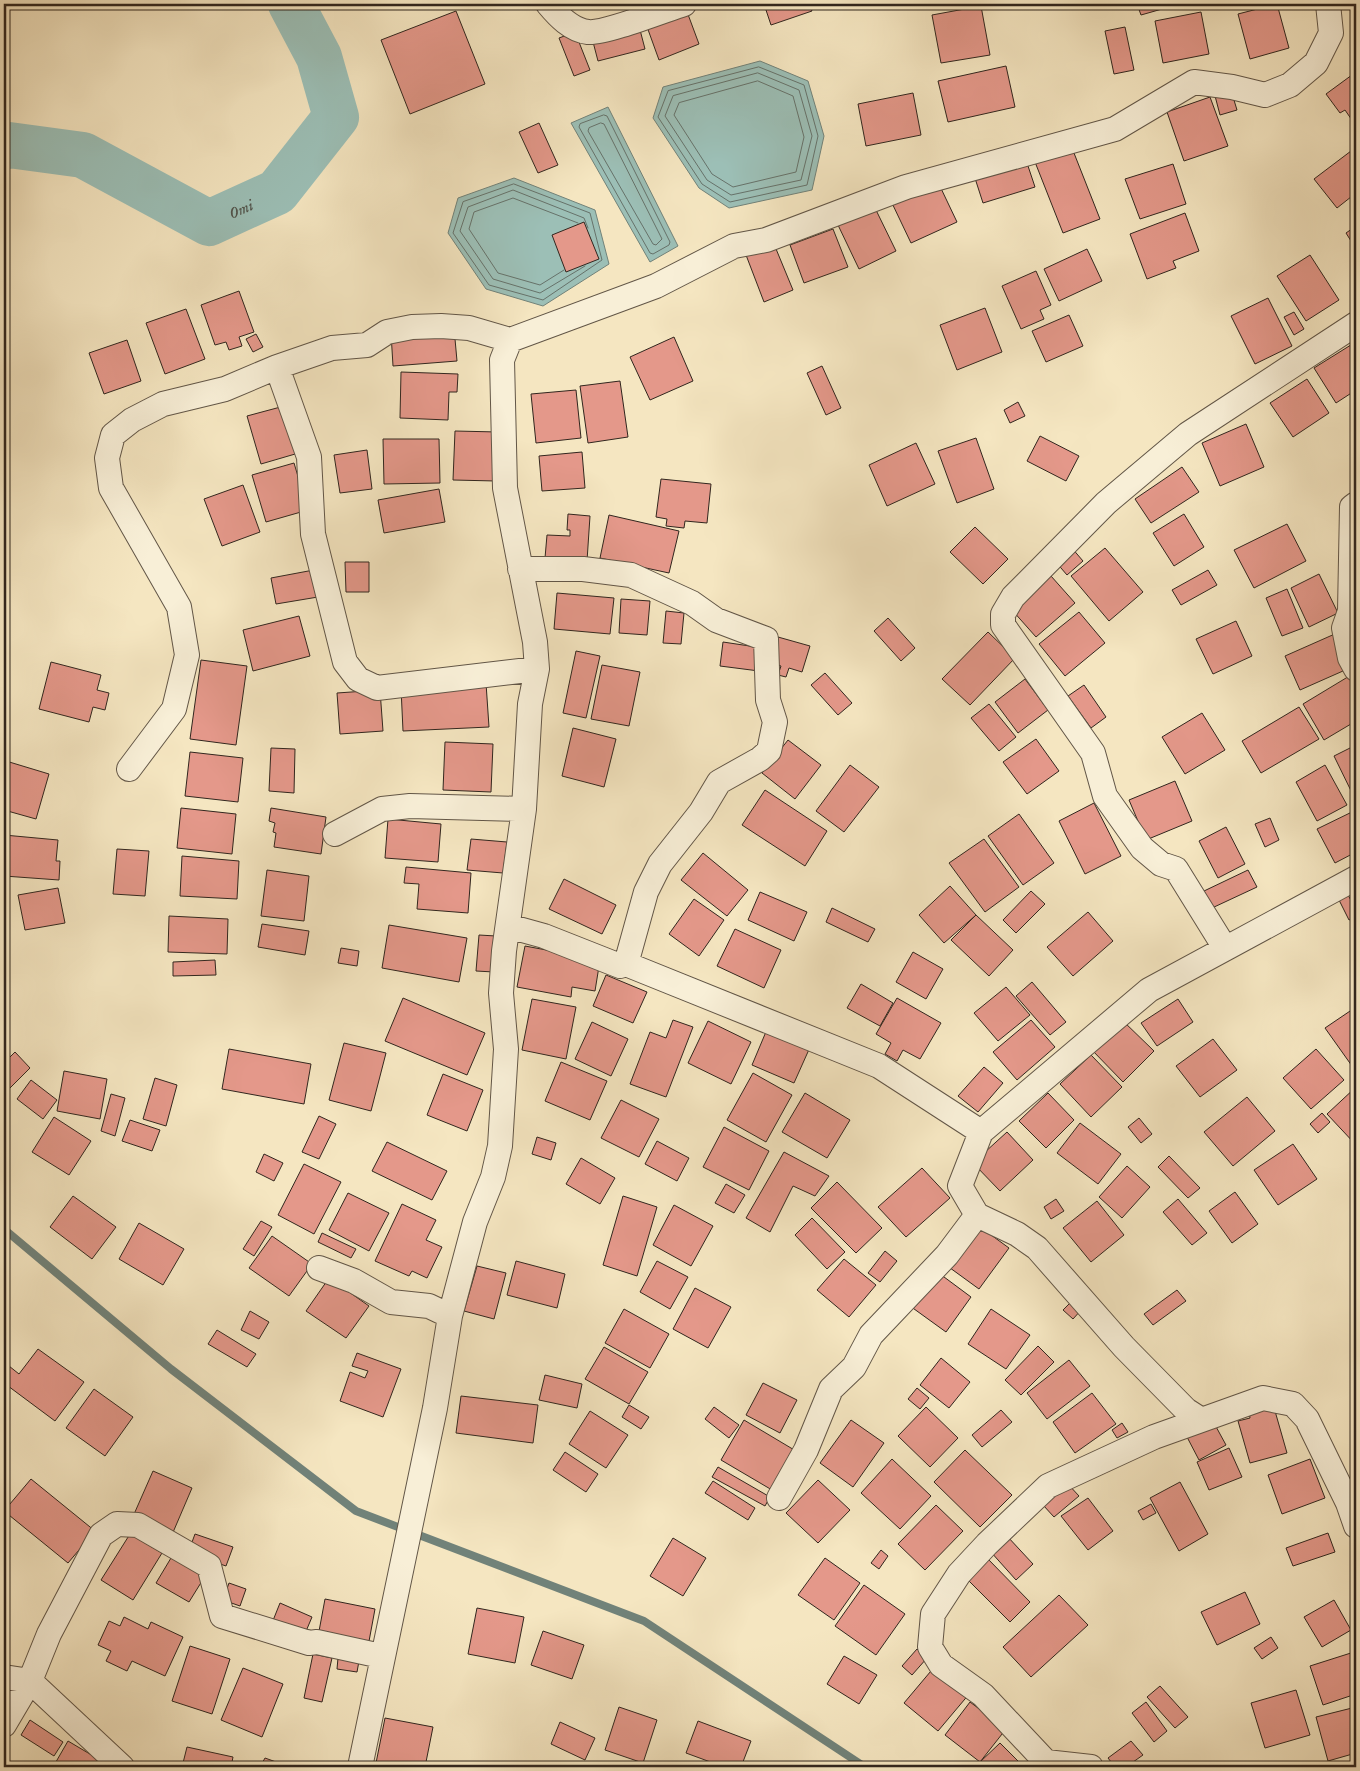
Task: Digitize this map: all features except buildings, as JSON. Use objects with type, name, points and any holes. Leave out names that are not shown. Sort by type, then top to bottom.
[{"type":"street","points":[[548,4],[564,22],[588,32],[611,28],[684,4]]},
{"type":"street","points":[[129,768],[174,709],[186,655],[178,607],[111,488],[107,458],[113,436],[132,420],[163,404],[225,389],[277,367],[332,348],[367,345],[387,332],[412,327],[469,328],[510,340],[656,286],[734,246],[766,240],[906,186],[1115,129],[1194,82],[1232,87],[1265,95],[1290,85],[1316,63],[1331,33],[1328,4]]},
{"type":"street","points":[[1225,948],[1176,869],[1161,864],[1142,848],[1105,796],[1093,753],[1003,625],[1002,614],[1013,597],[1106,503],[1188,434],[1356,324]]},
{"type":"street","points":[[360,1767],[435,1408],[450,1316],[475,1222],[492,1177],[500,1146],[506,1049],[501,993],[504,951],[524,809],[530,704],[537,669],[535,642],[505,488],[502,360],[510,340]]},
{"type":"street","points":[[277,367],[310,457],[313,534],[345,662],[358,679],[377,688],[537,669]]},
{"type":"street","points":[[1356,504],[1352,507],[1350,611],[1344,628],[1350,658],[1356,669]]},
{"type":"street","points":[[520,570],[583,569],[631,575],[692,604],[716,620],[766,638],[768,700],[775,722],[769,751],[719,782],[701,812],[660,864],[646,892],[626,964]]},
{"type":"street","points":[[335,834],[382,809],[410,806],[524,809]]},
{"type":"street","points":[[1189,1420],[1037,1248],[1017,1234],[977,1215],[960,1186],[981,1132],[1149,990],[1356,878]]},
{"type":"street","points":[[508,926],[544,936],[620,966],[626,964],[879,1066],[981,1132]]},
{"type":"street","points":[[779,1498],[806,1450],[831,1389],[854,1367],[871,1335],[947,1255],[977,1215]]},
{"type":"street","points":[[319,1268],[354,1281],[391,1302],[429,1306],[450,1316]]},
{"type":"street","points":[[1091,1767],[1046,1762],[983,1695],[941,1665],[930,1647],[933,1614],[959,1574],[987,1544],[1048,1486],[1189,1420],[1263,1398],[1293,1404],[1307,1419],[1348,1503],[1356,1526]]},
{"type":"street","points":[[4,1725],[30,1681],[49,1634],[101,1534],[117,1524],[138,1525],[209,1566],[222,1616],[309,1643],[317,1642],[382,1656]]},
{"type":"street","points":[[4,1677],[30,1681],[122,1767]]},
{"type":"water","points":[[760,61],[808,81],[824,136],[812,190],[729,208],[699,188],[653,118],[663,87]]},
{"type":"water","points":[[608,107],[678,246],[650,262],[571,123]]},
{"type":"water","points":[[514,178],[595,210],[609,264],[543,306],[486,289],[448,233],[458,198]]},
{"type":"waterway","name":"Omi","points":[[4,147],[9,145],[83,155],[209,223],[277,192],[336,117],[319,57],[291,4]]},
{"type":"waterway","points":[[4,1229],[171,1369],[356,1511],[644,1621],[865,1767]]}]
